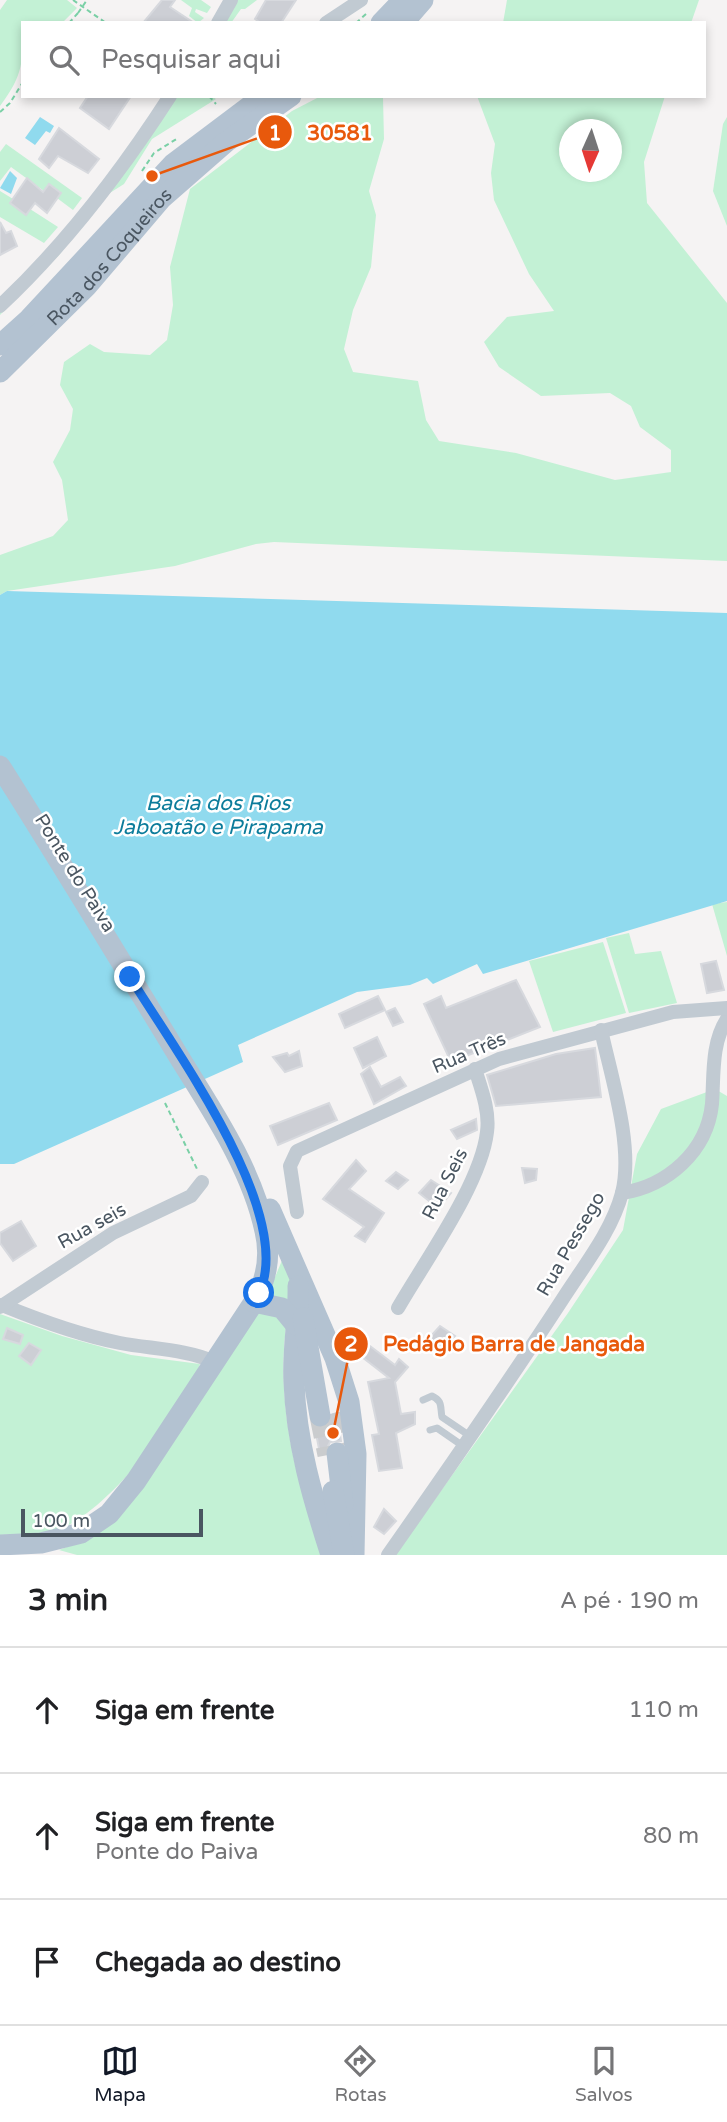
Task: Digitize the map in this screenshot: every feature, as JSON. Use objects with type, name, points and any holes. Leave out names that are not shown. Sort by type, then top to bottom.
[{"type":"main road","points":[[383,21],[403,0]]},
{"type":"main road","points":[[405,21],[423,0]]},
{"type":"main road","name":"Rota dos Coqueiros","points":[[0,345],[29,319],[173,164],[260,98]]},
{"type":"main road","name":"Rota dos Coqueiros","points":[[0,372],[88,286],[162,198],[226,142],[289,98]]},
{"type":"main road","name":"Ponte do Paiva","points":[[0,753],[212,1104]]},
{"type":"main road","name":"Ponte do Paiva","points":[[0,766],[212,1104]]},
{"type":"main road","points":[[212,1104],[253,1168],[297,1275],[330,1414],[302,1314],[297,1275]]},
{"type":"main road","points":[[0,1547],[41,1543],[81,1533],[109,1514],[136,1481],[254,1302],[264,1282],[269,1260],[265,1230],[248,1182],[212,1104]]},
{"type":"main road","points":[[254,1302],[302,1314],[335,1358],[354,1429],[354,1555]]},
{"type":"main road","points":[[302,1314],[293,1384],[313,1497],[334,1555]]},
{"type":"main road","points":[[346,1555],[337,1452],[354,1555]]},
{"type":"main road","points":[[0,1547],[35,1555]]},
{"type":"street","points":[[219,21],[231,0]]},
{"type":"street","points":[[329,21],[362,0]]},
{"type":"street","points":[[0,306],[55,250],[112,181],[169,98]]},
{"type":"street","name":"Rua Três","points":[[297,1212],[290,1166],[297,1152],[378,1117],[475,1069],[601,1030],[673,1012],[727,1008]]},
{"type":"street","points":[[622,1193],[645,1189],[663,1181],[684,1164],[704,1132],[711,1107],[717,1044],[727,1019]]},
{"type":"street","name":"Rua Pessego","points":[[388,1555],[582,1269],[607,1227],[622,1193],[624,1160],[619,1119],[601,1030]]},
{"type":"street","name":"Rua Seis","points":[[398,1308],[461,1199],[483,1154],[487,1118],[475,1069]]},
{"type":"street","name":"Rua seis","points":[[1,1306],[113,1233],[191,1196],[202,1182]]},
{"type":"street","points":[[1,1306],[64,1330],[117,1343],[186,1353],[215,1362]]},
{"type":"lane","points":[[423,1400],[432,1396],[437,1399],[442,1408],[442,1417],[467,1441]]},
{"type":"lane","points":[[430,1430],[437,1428],[467,1441]]},
{"type":"path","points":[[73,0],[103,21]]},
{"type":"path","points":[[71,21],[87,0]]},
{"type":"path","points":[[0,112],[10,103],[21,85]]},
{"type":"path","points":[[211,98],[216,104]]},
{"type":"path","points":[[165,1104],[202,1182]]},
{"type":"green space","points":[[7,0],[67,0],[77,8],[64,21],[21,21],[21,61],[18,76],[0,106],[0,10]]},
{"type":"green space","points":[[181,0],[201,0],[211,7],[207,13],[196,9],[195,12],[204,18],[200,21],[189,16],[192,8]]},
{"type":"green space","points":[[234,0],[257,0],[241,9],[232,21],[222,21]]},
{"type":"green space","points":[[507,0],[699,0],[692,21],[503,21]]},
{"type":"green space","points":[[174,98],[216,99],[152,139],[124,184],[105,196],[59,255],[0,315],[0,310]]},
{"type":"green space","points":[[317,98],[383,98],[384,139],[369,191],[376,215],[371,267],[353,310],[344,349],[353,372],[418,381],[426,420],[439,441],[516,453],[615,480],[671,472],[671,450],[640,427],[631,406],[610,393],[541,396],[499,367],[484,342],[507,317],[554,311],[529,274],[494,200],[491,173],[495,144],[478,98],[664,98],[644,162],[647,203],[727,303],[727,561],[274,542],[256,544],[175,566],[7,591],[0,595],[0,555],[53,536],[68,520],[62,480],[53,462],[70,430],[73,409],[60,385],[64,362],[90,344],[104,352],[150,355],[167,340],[173,305],[170,267],[190,189],[292,111]]},
{"type":"green space","points":[[727,117],[727,226],[713,191],[723,124]]},
{"type":"green space","points":[[6,144],[82,198],[73,210],[57,198],[60,193],[50,184],[44,191],[11,167],[0,181],[0,152]]},
{"type":"green space","points":[[0,191],[13,199],[10,203],[26,215],[30,209],[58,227],[44,243],[0,217]]},
{"type":"green space","points":[[727,902],[727,956],[712,904]]},
{"type":"green space","points":[[629,933],[635,954],[661,951],[677,1003],[629,1013],[606,938]]},
{"type":"green space","points":[[603,942],[626,1013],[553,1032],[529,961]]},
{"type":"green space","points":[[715,1089],[727,1096],[727,1555],[395,1555],[568,1313],[623,1230],[637,1154],[661,1109]]},
{"type":"green space","points":[[283,1258],[288,1258],[296,1309],[265,1301]]},
{"type":"green space","points":[[257,1312],[287,1320],[284,1380],[290,1440],[304,1499],[324,1555],[77,1555],[59,1550],[90,1538]]},
{"type":"green space","points":[[0,1314],[62,1336],[131,1355],[200,1364],[178,1408],[122,1482],[79,1519],[53,1532],[0,1535]]},
{"type":"water","points":[[40,117],[54,126],[50,133],[46,131],[35,145],[25,138]]},
{"type":"water","points":[[10,171],[17,178],[11,194],[0,188]]},
{"type":"water","name":"Bacia dos Rios Jaboatão e Pirapama","points":[[7,591],[727,613],[727,901],[483,974],[477,964],[433,984],[427,978],[410,985],[357,992],[238,1045],[243,1062],[14,1164],[0,1164],[0,595]]},
{"type":"building","points":[[162,0],[175,0],[170,7],[191,21],[145,21]]},
{"type":"building","points":[[266,0],[296,0],[282,21],[255,19]]},
{"type":"building","points":[[87,98],[130,98],[109,129],[80,108]]},
{"type":"building","points":[[59,128],[99,159],[88,173],[58,156],[49,168],[39,159]]},
{"type":"building","points":[[27,178],[43,192],[49,184],[61,193],[47,213],[35,203],[26,215],[10,203]]},
{"type":"building","points":[[0,222],[6,233],[11,231],[17,246],[0,255]]},
{"type":"building","points":[[716,961],[724,990],[707,993],[701,964]]},
{"type":"building","points":[[516,980],[540,1027],[451,1062],[424,1004],[441,996],[446,1008]]},
{"type":"building","points":[[378,996],[385,1010],[345,1028],[339,1014]]},
{"type":"building","points":[[395,1008],[403,1022],[393,1026],[386,1012]]},
{"type":"building","points":[[377,1037],[386,1056],[363,1068],[354,1048]]},
{"type":"building","points":[[595,1048],[601,1097],[496,1106],[487,1075],[556,1054]]},
{"type":"building","points":[[299,1051],[302,1066],[285,1072],[273,1057],[287,1053],[289,1056]]},
{"type":"building","points":[[370,1067],[381,1087],[400,1077],[406,1086],[374,1104],[361,1074]]},
{"type":"building","points":[[329,1103],[337,1120],[278,1145],[270,1126]]},
{"type":"building","points":[[476,1119],[477,1130],[457,1139],[451,1130]]},
{"type":"building","points":[[356,1160],[366,1171],[349,1189],[384,1213],[365,1242],[355,1236],[364,1227],[323,1199]]},
{"type":"building","points":[[522,1168],[537,1169],[536,1180],[525,1183]]},
{"type":"building","points":[[396,1172],[408,1180],[398,1189],[386,1181]]},
{"type":"building","points":[[431,1180],[451,1193],[438,1208],[419,1193]]},
{"type":"building","points":[[21,1221],[36,1246],[13,1261],[0,1243],[0,1233]]},
{"type":"building","points":[[440,1326],[455,1336],[445,1349],[429,1338]]},
{"type":"building","points":[[7,1328],[23,1335],[20,1344],[3,1339]]},
{"type":"building","points":[[29,1343],[41,1350],[31,1365],[19,1356]]},
{"type":"building","points":[[366,1343],[395,1365],[399,1359],[408,1367],[395,1382],[401,1414],[415,1412],[415,1424],[396,1433],[402,1468],[379,1471],[372,1435],[379,1434],[368,1382],[389,1378],[357,1353]]},
{"type":"building","points":[[337,1413],[341,1441],[330,1442],[324,1454],[320,1454],[315,1428],[328,1426],[333,1414]]},
{"type":"building","points":[[384,1509],[396,1521],[384,1534],[374,1527]]},
{"type":"tunnel","points":[[339,1412],[346,1445]]},
{"type":"tunnel","points":[[320,1416],[328,1455]]},
{"type":"place","name":"30581","points":[[152,176]]},
{"type":"place","name":"Pedágio Barra de Jangada","points":[[333,1433]]},
{"type":"route","points":[[130,977],[209,1106],[248,1182],[261,1215],[268,1244],[269,1260],[259,1293]]}]
